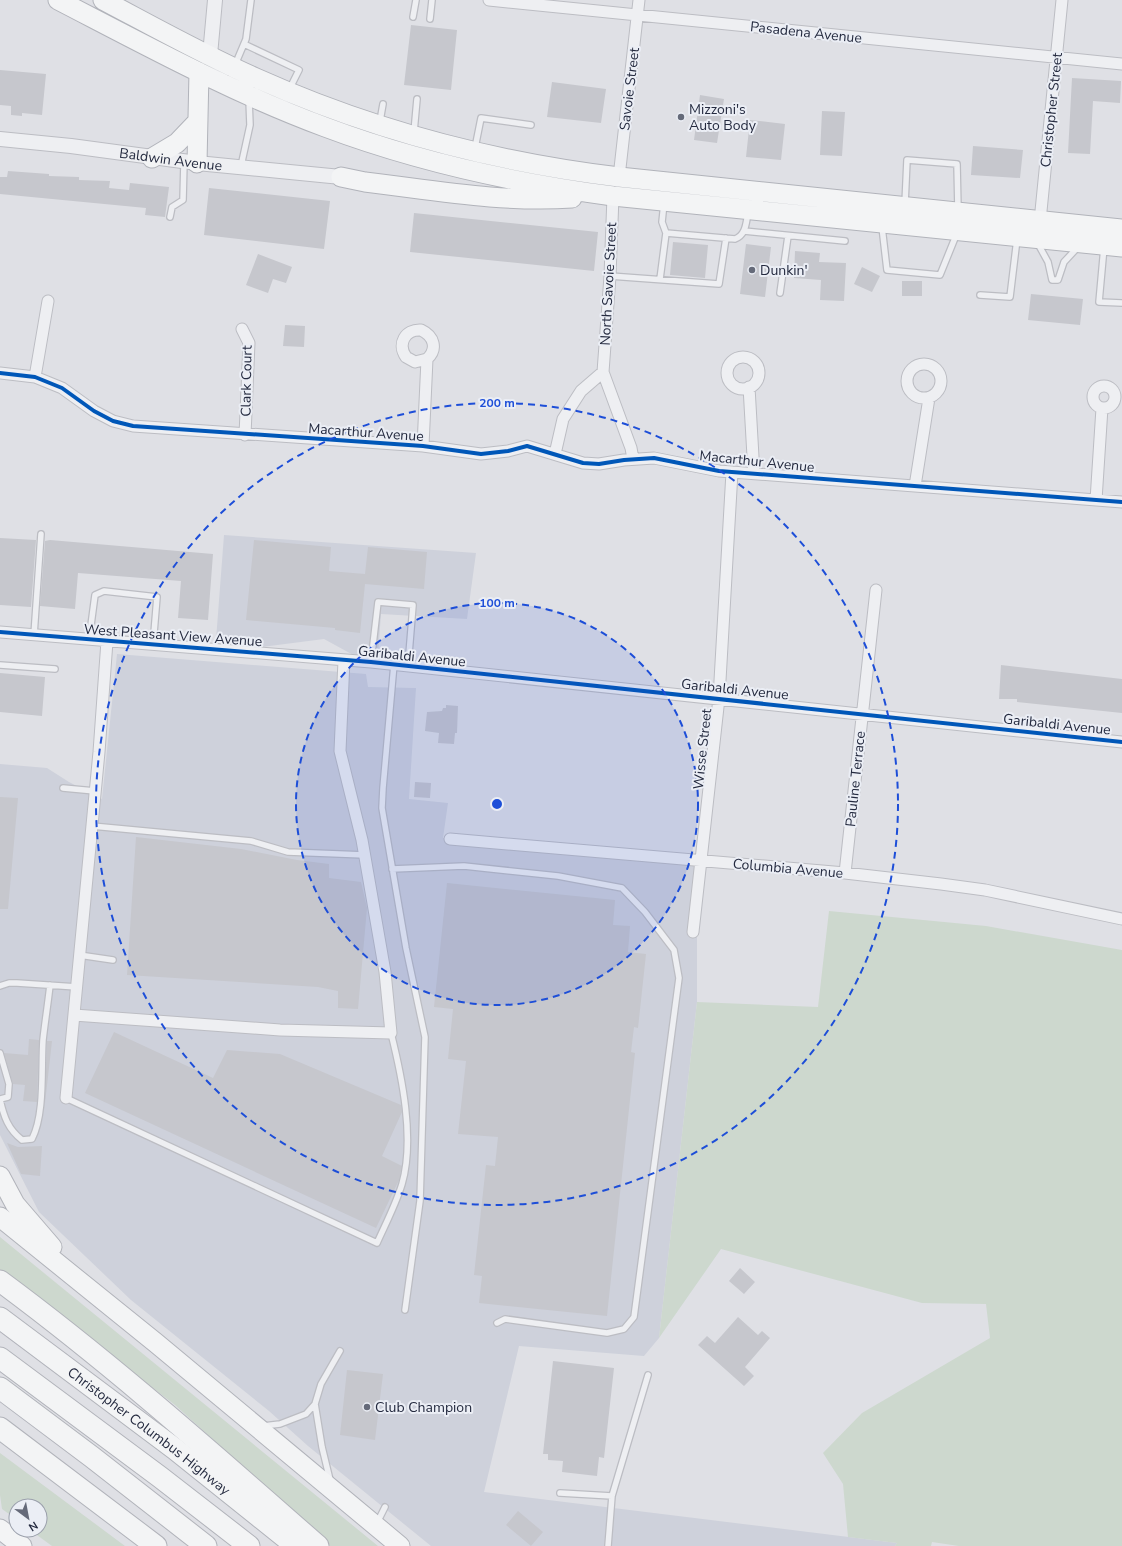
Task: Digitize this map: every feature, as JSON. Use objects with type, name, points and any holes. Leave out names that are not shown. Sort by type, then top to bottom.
[{"type":"highway","points":[[58,0],[199,72],[248,95],[326,128],[418,158],[521,182],[613,196],[882,222],[958,221],[1031,232],[1122,229]]},
{"type":"highway","points":[[103,0],[234,68],[288,92],[379,126],[474,152],[548,168],[619,177],[905,207],[958,221],[1113,246]]},
{"type":"highway","points":[[191,162],[198,121],[199,72]]},
{"type":"highway","points":[[152,158],[178,143],[198,121]]},
{"type":"highway","points":[[341,177],[365,182],[514,199],[541,200],[613,196]]},
{"type":"highway","points":[[0,1176],[16,1204],[59,1256],[156,1343]]},
{"type":"highway","points":[[0,1217],[156,1343],[400,1546]]},
{"type":"highway","points":[[0,1281],[64,1328],[159,1406],[318,1546]]},
{"type":"highway","name":"Christopher Columbus Highway","points":[[0,1318],[175,1449],[296,1546]]},
{"type":"highway","points":[[0,1358],[112,1440],[249,1546]]},
{"type":"highway","points":[[0,1388],[92,1457],[206,1546]]},
{"type":"highway","points":[[0,1428],[156,1546]]},
{"type":"highway","points":[[0,1529],[22,1546]]},
{"type":"street","points":[[210,55],[215,0]]},
{"type":"street","name":"Pasadena Avenue","points":[[489,0],[1122,64]]},
{"type":"street","name":"Savoie Street","points":[[619,177],[639,0]]},
{"type":"street","name":"Christopher Street","points":[[1031,232],[1056,57],[1062,0]]},
{"type":"street","name":"Baldwin Avenue","points":[[0,139],[71,146],[152,158],[341,177]]},
{"type":"street","name":"North Savoie Street","points":[[613,196],[610,276],[603,372],[631,448],[633,459]]},
{"type":"street","points":[[35,377],[48,301]]},
{"type":"street","name":"Clark Court","points":[[242,329],[249,342],[245,435]]},
{"type":"street","points":[[423,446],[427,359]]},
{"type":"street","name":"Macarthur Avenue","points":[[0,372],[35,377],[62,388],[101,414],[113,420],[133,426],[245,435],[423,446],[481,454],[508,451],[527,446],[588,463],[599,464],[633,459],[654,458],[732,472],[1122,502]]},
{"type":"street","points":[[555,454],[563,419],[581,391],[603,372]]},
{"type":"street","points":[[749,388],[754,474]]},
{"type":"street","points":[[915,486],[929,398]]},
{"type":"street","points":[[1096,500],[1102,408]]},
{"type":"street","name":"Wisse Street","points":[[693,932],[719,698],[732,472]]},
{"type":"street","name":"Pauline Terrace","points":[[845,873],[876,590]]},
{"type":"street","name":"West Pleasant View Avenue","points":[[0,632],[344,660]]},
{"type":"street","points":[[66,1098],[95,791],[107,641]]},
{"type":"street","points":[[74,1015],[280,1030],[391,1033],[385,972],[365,855],[340,751],[344,660]]},
{"type":"street","name":"Garibaldi Avenue","points":[[344,660],[719,698],[1122,742]]},
{"type":"street","name":"Columbia Avenue","points":[[450,839],[845,873],[985,890],[1122,919]]},
{"type":"lane","points":[[234,68],[244,44],[250,22],[252,0]]},
{"type":"lane","points":[[413,17],[416,0]]},
{"type":"lane","points":[[430,19],[432,0]]},
{"type":"lane","points":[[244,44],[299,70],[288,92]]},
{"type":"lane","points":[[240,167],[250,126],[248,95]]},
{"type":"lane","points":[[414,136],[417,99]]},
{"type":"lane","points":[[379,126],[383,104]]},
{"type":"lane","points":[[474,152],[481,118],[531,125]]},
{"type":"lane","points":[[882,222],[887,270],[940,275],[958,221],[957,164],[907,160],[905,207]]},
{"type":"lane","points":[[170,217],[172,207],[183,200],[191,162]]},
{"type":"lane","points":[[660,279],[666,233],[662,222],[665,201]]},
{"type":"lane","points":[[666,233],[735,239],[740,237],[744,231],[749,209]]},
{"type":"lane","points":[[744,231],[845,242]]},
{"type":"lane","points":[[1031,232],[1048,262],[1052,280],[1058,280],[1064,262],[1082,242]]},
{"type":"lane","points":[[980,295],[1010,297],[1031,232]]},
{"type":"lane","points":[[780,293],[788,236]]},
{"type":"lane","points":[[610,276],[719,284],[726,238]]},
{"type":"lane","points":[[1113,246],[1099,302],[1122,303]]},
{"type":"lane","points":[[34,635],[41,534]]},
{"type":"lane","points":[[89,640],[95,595],[104,591],[157,597],[154,645]]},
{"type":"lane","points":[[371,662],[378,602],[413,605],[408,666]]},
{"type":"lane","points":[[394,664],[383,788],[384,820],[406,948],[425,1037],[420,1201],[405,1310]]},
{"type":"lane","points":[[0,665],[55,669]]},
{"type":"lane","points":[[63,788],[95,791]]},
{"type":"lane","points":[[91,826],[251,841],[288,852],[365,855]]},
{"type":"lane","points":[[392,868],[464,866],[558,876],[622,888],[645,912],[674,950],[679,978],[634,1317],[624,1329],[607,1333],[505,1319],[497,1323]]},
{"type":"lane","points":[[79,955],[113,960]]},
{"type":"lane","points":[[0,986],[9,982],[77,987]]},
{"type":"lane","points":[[0,1053],[9,1084],[8,1097],[0,1100],[5,1118],[13,1133],[22,1140],[32,1139],[36,1131],[40,1102],[43,1040],[50,985]]},
{"type":"lane","points":[[66,1098],[378,1243],[400,1191],[405,1161],[404,1102],[400,1071],[391,1033]]},
{"type":"lane","points":[[256,1426],[280,1424],[306,1414],[315,1404],[321,1384],[340,1351]]},
{"type":"lane","points":[[608,1546],[612,1496],[648,1375]]},
{"type":"lane","points":[[315,1404],[322,1447],[333,1490]]},
{"type":"lane","points":[[560,1493],[612,1496]]},
{"type":"lane","points":[[375,1525],[385,1507]]},
{"type":"shaded area","points":[[224,535],[476,553],[467,619],[381,614],[377,668],[324,639],[215,653]]},
{"type":"shaded area","points":[[117,654],[366,674],[368,687],[416,688],[409,799],[448,803],[443,838],[697,864],[697,1002],[659,1338],[644,1356],[519,1346],[484,1492],[897,1543],[895,1546],[431,1546],[308,1446],[269,1411],[131,1300],[39,1212],[0,1135],[0,764],[47,768],[69,782],[102,799]]},
{"type":"shaded area","points":[[829,911],[986,926],[1122,950],[1122,1546],[959,1546],[932,1542],[931,1546],[895,1546],[897,1543],[848,1537],[843,1484],[823,1453],[862,1413],[990,1338],[986,1304],[922,1303],[721,1249],[659,1338],[697,1002],[818,1007]]},
{"type":"shaded area","points":[[0,1237],[378,1546],[330,1546],[175,1405],[0,1270]]},
{"type":"shaded area","points":[[0,1453],[125,1546],[52,1546],[41,1538],[48,1538],[48,1498],[8,1498],[8,1513],[2,1509],[0,1495]]},
{"type":"building","points":[[411,25],[457,30],[451,90],[404,85]]},
{"type":"building","points":[[0,70],[46,74],[42,115],[22,113],[22,116],[11,115],[11,106],[0,105]]},
{"type":"building","points":[[1072,78],[1121,81],[1120,103],[1093,101],[1090,154],[1068,153]]},
{"type":"building","points":[[552,82],[606,89],[601,123],[547,117]]},
{"type":"building","points":[[700,95],[724,99],[717,143],[694,140]]},
{"type":"building","points":[[822,111],[845,112],[842,156],[820,155]]},
{"type":"building","points":[[750,120],[785,124],[781,160],[746,157]]},
{"type":"building","points":[[973,146],[1023,150],[1020,178],[971,175]]},
{"type":"building","points":[[8,171],[49,174],[49,176],[79,177],[79,180],[110,181],[109,188],[129,190],[130,183],[169,187],[165,217],[145,215],[146,208],[0,194],[0,177],[7,177]]},
{"type":"building","points":[[209,188],[330,201],[324,249],[204,235]]},
{"type":"building","points":[[414,213],[598,232],[594,271],[410,252]]},
{"type":"building","points":[[673,242],[708,245],[705,278],[670,275]]},
{"type":"building","points":[[746,244],[771,247],[765,297],[740,294]]},
{"type":"building","points":[[795,251],[820,253],[819,262],[846,263],[844,301],[820,300],[821,280],[794,278]]},
{"type":"building","points":[[258,254],[292,267],[286,283],[273,279],[268,293],[246,285]]},
{"type":"building","points":[[862,267],[880,276],[872,292],[854,284]]},
{"type":"building","points":[[902,281],[922,281],[922,296],[902,296]]},
{"type":"building","points":[[1031,294],[1083,299],[1080,325],[1028,320]]},
{"type":"building","points":[[285,325],[305,326],[304,347],[283,346]]},
{"type":"building","points":[[0,538],[36,540],[31,607],[0,605]]},
{"type":"building","points":[[50,540],[213,554],[208,620],[178,618],[181,581],[78,573],[75,609],[40,606],[45,541]]},
{"type":"building","points":[[254,540],[331,547],[329,571],[365,574],[368,547],[427,552],[424,589],[365,584],[360,633],[335,630],[335,628],[246,620]]},
{"type":"building","points":[[1001,665],[1122,679],[1122,713],[1017,702],[1017,699],[999,699]]},
{"type":"building","points":[[0,673],[45,677],[42,716],[0,712]]},
{"type":"building","points":[[446,705],[458,706],[457,733],[455,733],[454,744],[438,743],[439,733],[425,731],[427,712],[442,711],[443,708],[446,708]]},
{"type":"building","points":[[415,782],[431,783],[430,798],[414,797]]},
{"type":"building","points":[[0,797],[18,798],[8,909],[0,909]]},
{"type":"building","points":[[136,837],[241,849],[297,860],[329,864],[329,878],[361,882],[367,908],[358,1009],[338,1008],[338,991],[318,987],[127,975]]},
{"type":"building","points":[[447,883],[615,900],[613,925],[630,926],[628,952],[646,954],[638,1028],[634,1027],[631,1052],[635,1053],[607,1316],[479,1303],[482,1276],[474,1275],[486,1165],[495,1166],[498,1137],[458,1134],[466,1061],[448,1059],[453,1009],[434,1007]]},
{"type":"building","points":[[114,1032],[213,1078],[227,1050],[280,1054],[401,1105],[402,1112],[382,1156],[402,1166],[399,1180],[376,1228],[85,1093]]},
{"type":"building","points":[[29,1039],[39,1040],[37,1102],[23,1101],[25,1085],[13,1084],[4,1053],[28,1055]]},
{"type":"building","points":[[47,1041],[52,1041],[45,1103]]},
{"type":"building","points":[[7,1143],[18,1147],[42,1146],[40,1176],[21,1174]]},
{"type":"building","points":[[740,1268],[755,1282],[744,1294],[729,1281]]},
{"type":"building","points":[[738,1317],[758,1335],[762,1331],[770,1338],[745,1367],[754,1376],[744,1386],[698,1345],[707,1336],[715,1343]]},
{"type":"building","points":[[553,1361],[614,1368],[604,1458],[599,1457],[597,1476],[562,1472],[563,1461],[548,1460],[548,1454],[543,1454]]},
{"type":"building","points":[[347,1370],[383,1374],[375,1440],[340,1435]]},
{"type":"building","points":[[518,1511],[543,1532],[531,1546],[506,1525]]},
{"type":"cycle path","points":[[0,373],[35,377],[62,388],[94,411],[113,421],[133,426],[423,446],[481,454],[508,451],[527,446],[583,463],[599,464],[624,460],[654,458],[719,471],[1122,502]]},
{"type":"cycle path","points":[[0,632],[371,662],[1122,742]]},
{"type":"place","name":"Mizzoni's Auto Body","points":[[681,117]]},
{"type":"place","name":"Dunkin'","points":[[752,270]]},
{"type":"place","name":"Club Champion","points":[[367,1407]]}]
